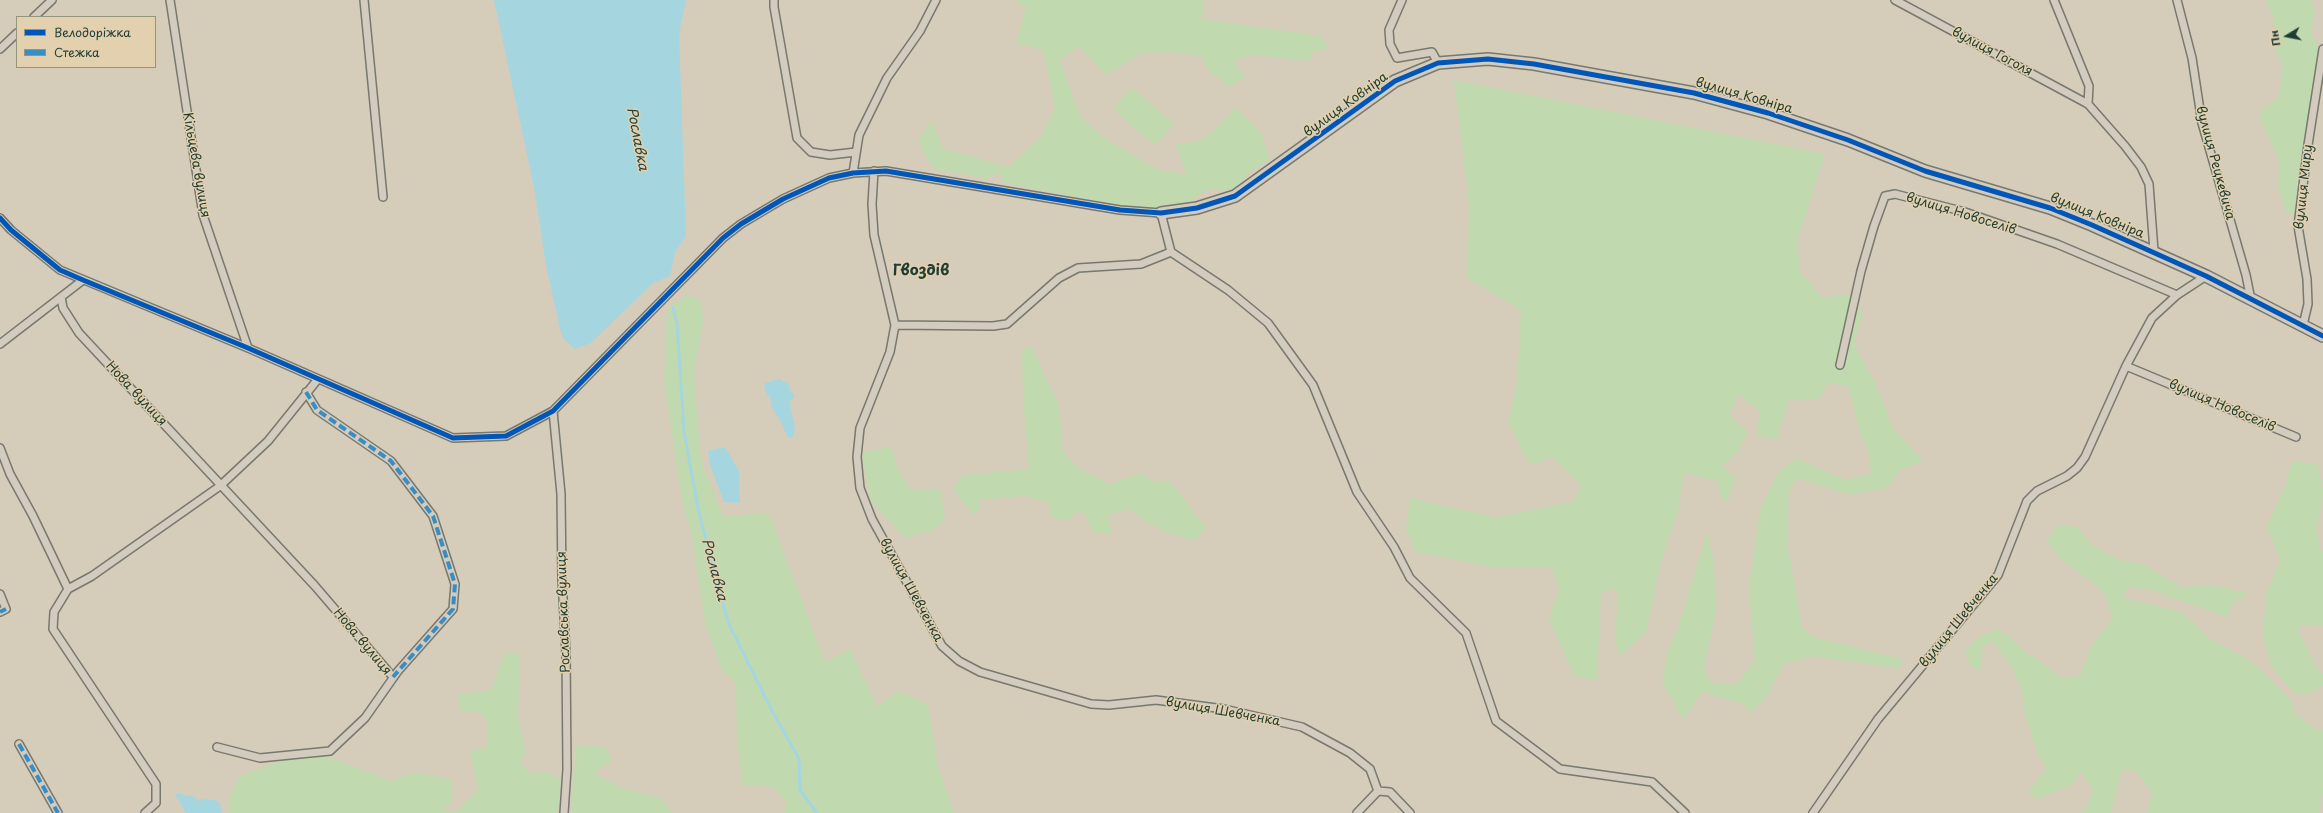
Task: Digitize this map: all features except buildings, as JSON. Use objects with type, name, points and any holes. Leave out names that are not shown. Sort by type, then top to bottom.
[{"type":"street","points":[[35,16],[52,0]]},
{"type":"street","name":"Кільцева вулиця","points":[[170,0],[203,215],[248,348]]},
{"type":"street","points":[[364,0],[383,197]]},
{"type":"street","points":[[774,0],[797,138],[811,152],[830,155],[856,152]]},
{"type":"street","points":[[853,173],[859,136],[887,78],[920,31],[936,0]]},
{"type":"street","points":[[1402,0],[1390,30],[1390,44],[1397,58],[1432,52],[1438,63]]},
{"type":"street","name":"вулиця Гоголя","points":[[1895,0],[2088,104],[2125,146],[2141,168],[2149,184],[2154,251]]},
{"type":"street","points":[[2054,0],[2090,86],[2088,104]]},
{"type":"street","name":"вулиця Рецкевича","points":[[2178,0],[2192,58],[2202,123],[2246,275],[2251,301]]},
{"type":"street","points":[[0,49],[16,34]]},
{"type":"street","name":"вулиця Миру","points":[[2303,325],[2308,304],[2307,279],[2298,226],[2308,145],[2323,49]]},
{"type":"street","name":"вулиця Ковніра","points":[[1161,212],[1197,208],[1235,196],[1395,81],[1438,63],[1488,59],[1534,64],[1694,93],[1768,113],[1848,140],[1925,171],[2050,208],[2154,251],[2323,336]]},
{"type":"street","points":[[0,218],[10,230],[60,270],[248,348],[453,438],[506,436],[553,411],[723,238],[741,224],[804,188],[829,178],[853,173],[874,171],[1120,210],[1161,212],[1171,252],[1228,290],[1268,323],[1313,385],[1357,492],[1394,547],[1410,578],[1466,633],[1496,721],[1560,770],[1652,782],[1685,813]]},
{"type":"street","name":"вулиця Шевченка","points":[[874,171],[872,204],[874,235],[895,325],[890,352],[860,428],[857,457],[860,488],[872,519],[942,646],[959,661],[980,672],[1091,704],[1109,705],[1156,700],[1224,709],[1302,727],[1350,753],[1370,769],[1378,791]]},
{"type":"street","name":"вулиця Новоселів","points":[[1840,365],[1861,271],[1874,226],[1885,196],[1895,194],[1965,212],[2057,244],[2176,294]]},
{"type":"street","points":[[895,325],[993,326],[1006,324],[1059,278],[1078,268],[1141,264],[1171,252]]},
{"type":"street","name":"вулиця Шевченка","points":[[1813,813],[1878,719],[1998,575],[2027,501],[2037,491],[2067,476],[2077,468],[2085,457],[2126,366],[2152,318],[2176,294],[2206,276]]},
{"type":"street","points":[[0,344],[83,280]]},
{"type":"street","name":"Нова вулиця","points":[[61,297],[63,308],[79,333],[220,486],[315,586],[393,677],[365,718],[330,751],[260,758],[217,747]]},
{"type":"street","name":"вулиця Новоселів","points":[[2126,366],[2296,437]]},
{"type":"street","points":[[145,813],[156,803],[156,784],[53,629],[54,612],[68,589],[92,576],[220,486],[268,441],[318,379]]},
{"type":"street","points":[[306,392],[317,410],[391,462],[434,516],[455,584],[453,609],[393,677]]},
{"type":"street","name":"Рославська вулиця","points":[[553,411],[561,494],[562,579],[566,654],[567,770],[564,813]]},
{"type":"street","points":[[0,448],[10,474],[34,516],[68,589]]},
{"type":"street","points":[[0,594],[6,609],[0,612]]},
{"type":"street","points":[[19,744],[58,813]]},
{"type":"street","points":[[1357,813],[1378,791],[1390,792],[1410,813]]},
{"type":"green space","points":[[1015,0],[1204,0],[1202,19],[1321,36],[1328,48],[1313,52],[1309,61],[1254,55],[1233,61],[1245,77],[1230,87],[1209,71],[1201,56],[1175,52],[1142,53],[1106,75],[1079,46],[1060,60],[1080,116],[1105,139],[1159,170],[1187,174],[1175,144],[1199,141],[1215,129],[1236,107],[1262,134],[1269,159],[1249,173],[1236,188],[1224,191],[1208,189],[1189,202],[1157,208],[1120,206],[1005,183],[999,172],[987,179],[934,169],[924,154],[918,140],[932,120],[943,148],[1008,167],[1041,137],[1055,108],[1043,50],[1016,44],[1026,7]]},
{"type":"green space","points":[[2265,0],[2311,0],[2315,11],[2311,34],[2319,48],[2296,213],[2286,213],[2278,187],[2279,160],[2260,120],[2261,110],[2279,97],[2283,66],[2275,49],[2274,19]]},
{"type":"green space","points":[[1454,80],[1825,154],[1797,243],[1801,273],[1822,298],[1857,293],[1862,315],[1854,344],[1875,382],[1894,429],[1923,461],[1900,470],[1887,488],[1851,495],[1797,478],[1789,493],[1787,542],[1802,627],[1813,637],[1903,659],[1899,669],[1812,656],[1784,664],[1767,696],[1750,713],[1740,703],[1702,692],[1683,720],[1662,681],[1668,651],[1678,627],[1707,532],[1714,562],[1716,611],[1704,668],[1712,683],[1737,684],[1755,660],[1749,588],[1760,510],[1778,472],[1796,458],[1846,480],[1871,473],[1868,449],[1861,436],[1848,386],[1829,383],[1817,400],[1789,399],[1777,439],[1757,435],[1760,411],[1738,394],[1729,415],[1748,432],[1738,452],[1721,466],[1736,477],[1728,500],[1721,498],[1717,481],[1684,473],[1678,512],[1662,559],[1646,632],[1620,656],[1615,643],[1618,589],[1601,592],[1597,681],[1574,675],[1549,620],[1559,588],[1552,568],[1492,567],[1415,552],[1406,528],[1410,498],[1496,517],[1573,502],[1582,486],[1553,457],[1532,465],[1526,458],[1508,422],[1517,382],[1521,310],[1467,278],[1469,206]]},
{"type":"green space","points":[[1132,87],[1174,124],[1155,146],[1113,109]]},
{"type":"green space","points":[[686,296],[701,300],[703,321],[694,375],[701,460],[723,516],[769,513],[825,662],[850,649],[877,706],[899,691],[928,704],[938,766],[954,813],[784,813],[787,802],[773,787],[743,785],[737,740],[736,683],[722,670],[705,623],[691,531],[682,500],[664,382],[667,309]]},
{"type":"green space","points":[[1032,346],[1059,406],[1063,451],[1078,468],[1103,480],[1107,485],[1140,473],[1156,482],[1170,481],[1206,527],[1196,540],[1172,534],[1147,523],[1131,509],[1108,515],[1112,535],[1093,532],[1085,513],[1076,512],[1070,520],[1053,518],[1047,502],[1025,496],[977,500],[981,507],[973,515],[953,489],[963,475],[1029,469],[1023,400],[1022,349]]},
{"type":"green space","points":[[892,447],[899,472],[910,489],[941,490],[945,518],[933,530],[905,538],[870,500],[862,452]]},
{"type":"green space","points":[[2292,461],[2318,464],[2323,492],[2317,530],[2321,549],[2323,551],[2323,625],[2303,625],[2298,630],[2315,665],[2323,674],[2323,685],[2315,691],[2296,695],[2271,666],[2263,638],[2266,595],[2280,560],[2267,526],[2285,487]]},
{"type":"green space","points":[[2058,525],[2075,525],[2092,545],[2122,561],[2141,563],[2182,587],[2215,585],[2249,594],[2234,602],[2226,617],[2154,591],[2129,586],[2123,598],[2182,612],[2210,639],[2249,660],[2271,679],[2292,702],[2294,713],[2317,730],[2323,729],[2323,793],[2319,813],[2147,813],[2152,792],[2136,771],[2122,770],[2111,813],[2084,813],[2093,790],[2081,771],[2072,785],[2035,800],[2029,790],[2047,768],[2038,756],[2025,714],[2021,689],[2012,668],[1993,641],[1982,648],[1982,670],[1971,667],[1965,653],[1972,643],[1981,636],[1998,629],[2061,677],[2080,676],[2091,646],[2112,619],[2106,596],[2090,580],[2060,559],[2047,541]]},
{"type":"green space","points":[[504,653],[520,653],[518,719],[526,751],[520,764],[530,773],[545,771],[561,780],[558,813],[230,813],[229,799],[240,776],[310,750],[392,781],[410,773],[433,775],[451,780],[452,799],[442,812],[456,812],[478,790],[470,753],[488,745],[488,723],[480,711],[461,711],[457,694],[492,690]]},
{"type":"green space","points":[[576,745],[606,747],[612,761],[593,773],[620,787],[660,798],[672,813],[571,813]]},
{"type":"water","points":[[494,0],[686,0],[679,34],[686,236],[675,252],[670,276],[653,283],[591,343],[574,349],[562,337],[546,266],[534,187]]},
{"type":"water","points":[[780,379],[789,385],[789,390],[794,394],[794,399],[789,401],[795,428],[792,439],[787,436],[781,422],[772,408],[770,398],[764,389],[765,383]]},
{"type":"water","points":[[725,447],[739,471],[740,503],[724,502],[710,465],[708,451]]},
{"type":"water","points":[[180,793],[185,796],[190,795],[200,801],[205,799],[215,800],[220,803],[222,813],[186,813],[175,794]]},
{"type":"waterway","name":"Рославка","points":[[673,307],[677,324],[684,432],[699,513],[728,622],[770,707],[799,759],[800,790],[817,813]]},
{"type":"marked path","points":[[306,392],[317,410],[391,461],[433,516],[455,584],[453,609],[393,677]]},
{"type":"marked path","points":[[0,612],[6,609]]},
{"type":"marked path","points":[[19,744],[58,813]]},
{"type":"cycle path","points":[[0,218],[11,230],[60,270],[83,280],[248,348],[453,438],[506,436],[553,411],[723,238],[741,224],[783,199],[829,178],[853,173],[886,171],[1120,210],[1161,213],[1197,208],[1235,196],[1395,81],[1438,63],[1488,59],[1534,64],[1694,93],[1768,113],[1848,140],[1925,171],[2050,208],[2206,276],[2323,336]]},
{"type":"district","name":"Гвоздів","points":[[921,271]]}]
